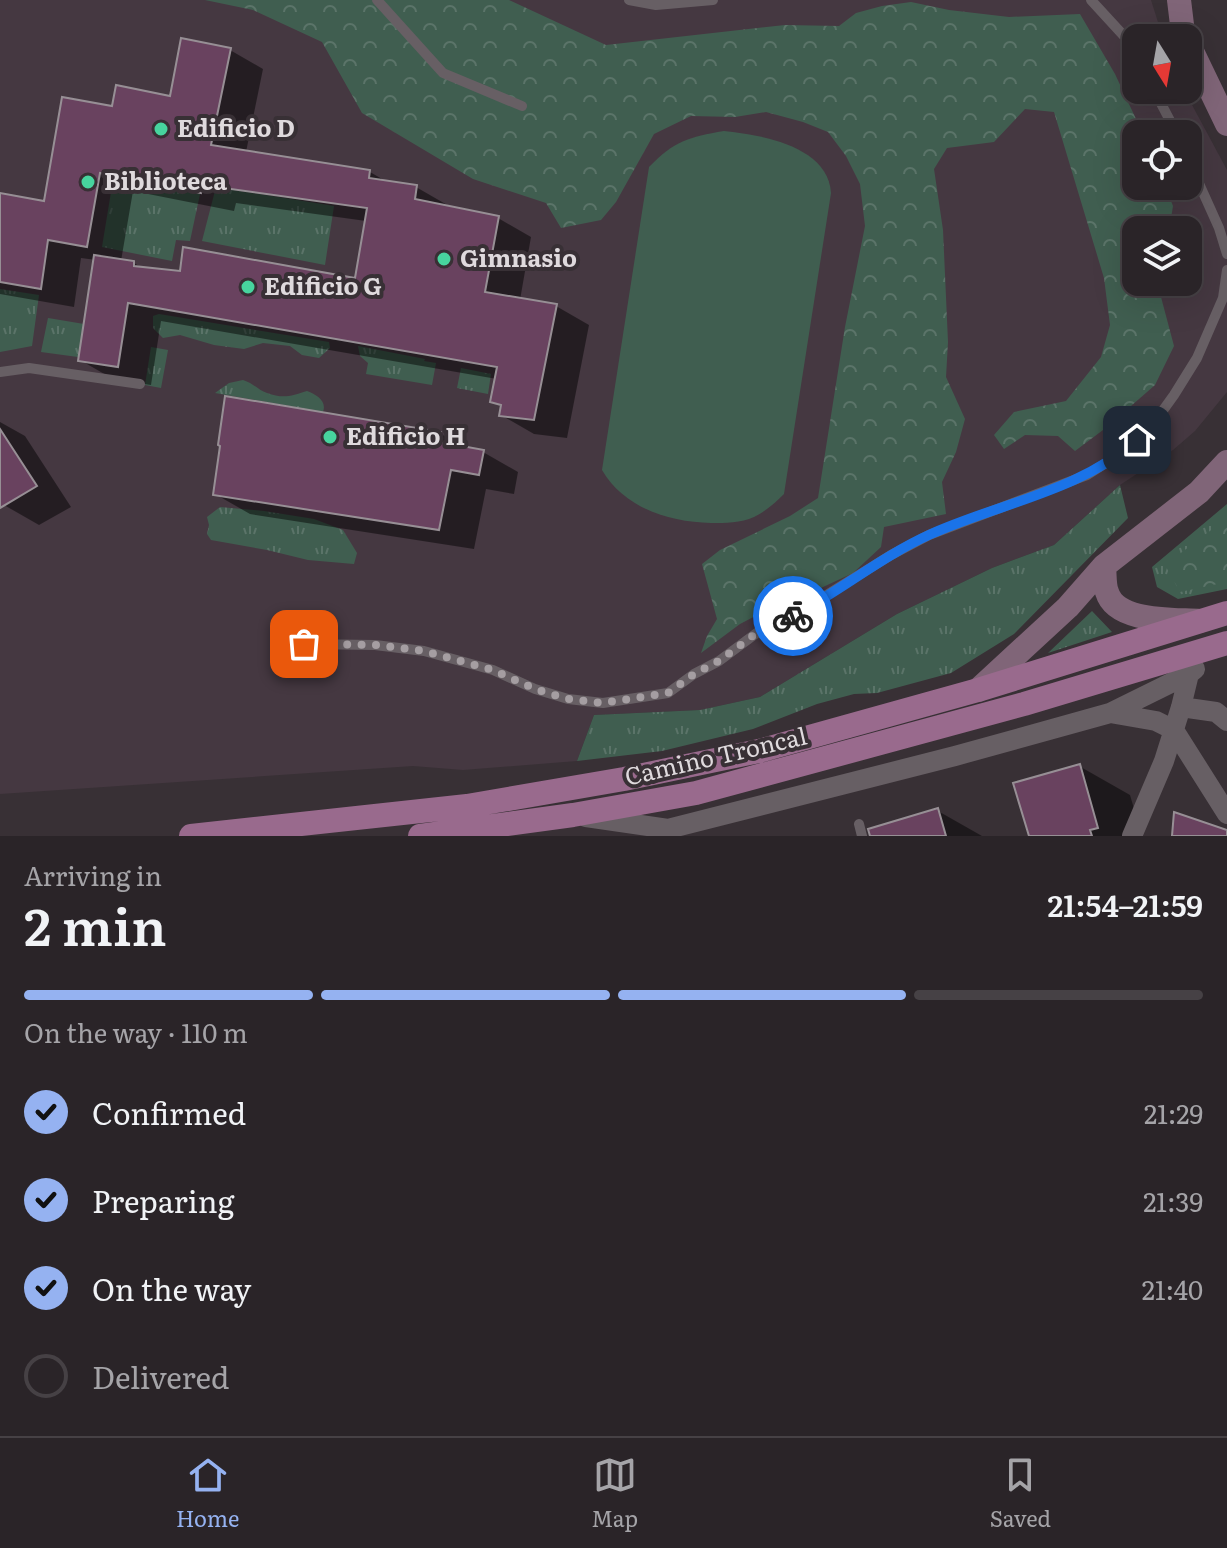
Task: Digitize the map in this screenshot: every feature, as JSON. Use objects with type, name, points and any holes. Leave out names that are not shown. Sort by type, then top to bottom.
[{"type":"main road","points":[[1179,0],[1182,24]]},
{"type":"main road","points":[[1202,72],[1227,124]]},
{"type":"main road","points":[[978,690],[1068,607],[1104,566],[1199,492],[1227,462]]},
{"type":"main road","points":[[1104,566],[1107,595],[1119,608],[1133,615],[1201,621]]},
{"type":"main road","name":"Camino Troncal","points":[[191,836],[467,806],[624,779],[759,751],[978,690],[1227,613]]},
{"type":"main road","name":"Camino Troncal","points":[[420,836],[573,815],[711,789],[1024,704],[1223,644]]},
{"type":"street","points":[[1129,835],[1164,761],[1189,674],[1223,644]]},
{"type":"street","name":"Camino Troncal","points":[[573,815],[668,829],[1110,713],[1189,674]]},
{"type":"street","points":[[1181,707],[1216,712],[1227,721]]},
{"type":"street","name":"Camino Troncal","points":[[1110,713],[1156,721],[1174,730]]},
{"type":"street","points":[[1174,730],[1227,814]]},
{"type":"lane","points":[[377,0],[443,73],[522,106]]},
{"type":"lane","points":[[629,0],[656,5],[713,0]]},
{"type":"lane","points":[[1091,0],[1122,34]]},
{"type":"lane","points":[[1202,190],[1227,254]]},
{"type":"lane","points":[[304,644],[375,645],[424,651],[493,670],[535,689],[568,699],[603,703],[668,693],[758,632],[796,614],[891,555],[929,535],[1087,475],[1123,452],[1151,427],[1197,358],[1223,298],[1227,270]]},
{"type":"lane","points":[[0,372],[29,368],[140,384]]},
{"type":"lane","points":[[859,824],[862,836]]},
{"type":"shaded area","points":[[0,0],[1151,0],[1159,24],[1122,24],[1122,104],[1192,104],[1200,120],[1122,120],[1122,200],[1202,200],[1202,123],[1227,170],[1227,392],[1195,431],[1173,450],[1120,485],[1054,545],[992,568],[897,614],[760,697],[700,710],[594,715],[577,761],[463,770],[413,766],[0,794]]},
{"type":"green space","points":[[205,0],[509,0],[606,45],[785,25],[839,26],[856,13],[911,2],[1009,17],[1080,14],[1122,89],[1122,104],[1129,104],[1136,120],[1122,120],[1122,200],[1171,200],[1173,206],[1171,216],[1122,216],[1122,296],[1161,296],[1174,346],[1155,385],[1075,451],[1058,436],[1025,435],[1004,449],[994,435],[1014,412],[1066,401],[1101,357],[1110,325],[1104,278],[1054,112],[1025,109],[994,142],[947,148],[934,169],[943,230],[948,342],[946,377],[965,419],[956,452],[942,482],[946,514],[884,527],[881,547],[853,573],[740,624],[701,653],[717,619],[702,564],[720,550],[790,516],[818,498],[845,327],[865,226],[860,184],[846,156],[828,132],[766,112],[735,117],[691,116],[654,134],[616,202],[601,220],[561,228],[546,203],[473,179],[362,113],[322,42],[253,10]]},
{"type":"green space","points":[[724,131],[773,140],[806,154],[827,177],[831,193],[784,494],[754,517],[738,522],[711,523],[679,520],[649,510],[622,494],[602,470],[649,167],[666,151],[683,142]]},
{"type":"green space","points":[[113,180],[200,194],[190,241],[176,240],[172,261],[102,247]]},
{"type":"green space","points":[[216,187],[334,206],[325,265],[202,241]]},
{"type":"green space","points":[[0,289],[39,295],[32,346],[0,352]]},
{"type":"green space","points":[[159,314],[329,342],[330,348],[319,358],[302,355],[290,346],[263,343],[244,349],[214,345],[180,335],[163,338],[153,328],[153,316]]},
{"type":"green space","points":[[48,318],[84,324],[78,357],[41,352]]},
{"type":"green space","points":[[358,346],[436,363],[432,385],[366,374],[368,363],[360,356]]},
{"type":"green space","points":[[151,347],[168,350],[161,388],[145,385]]},
{"type":"green space","points":[[461,368],[491,374],[488,394],[457,388]]},
{"type":"green space","points":[[243,380],[278,396],[307,391],[322,402],[323,412],[215,393],[229,383]]},
{"type":"green space","points":[[1120,485],[1128,518],[1014,634],[951,673],[877,693],[854,694],[817,704],[753,729],[662,751],[577,761],[594,715],[700,710],[760,697],[897,614],[992,568],[1054,545]]},
{"type":"green space","points":[[1227,504],[1227,589],[1178,599],[1157,587],[1152,567]]},
{"type":"green space","points":[[220,507],[314,519],[343,530],[357,553],[354,564],[308,560],[211,540],[207,534],[207,517]]},
{"type":"green space","points":[[1227,518],[1227,582],[1180,592],[1165,565]]},
{"type":"green space","points":[[1092,611],[1112,632],[1048,653]]},
{"type":"building","points":[[181,38],[231,48],[211,145],[370,170],[369,178],[417,185],[415,199],[499,216],[485,292],[557,304],[534,420],[499,416],[501,405],[490,402],[497,367],[128,303],[118,367],[78,361],[94,255],[134,261],[134,266],[180,271],[183,247],[355,278],[367,208],[203,185],[201,193],[100,173],[87,247],[48,240],[41,289],[0,282],[0,193],[44,201],[62,97],[112,106],[116,85],[170,96]]},
{"type":"building","points":[[225,396],[441,432],[440,442],[484,450],[479,475],[451,470],[439,530],[213,495]]},
{"type":"building","points":[[0,429],[37,486],[0,508]]},
{"type":"building","points":[[1080,764],[1098,828],[1090,830],[1092,836],[1029,836],[1013,783]]},
{"type":"building","points":[[938,808],[946,836],[870,836],[868,829]]},
{"type":"building","points":[[1174,812],[1227,830],[1227,836],[1172,836]]},
{"type":"way so far","points":[[304,644],[375,645],[424,651],[493,670],[535,689],[568,699],[603,703],[668,693],[758,632],[793,616]]},
{"type":"place","name":"Edificio D","points":[[161,129]]},
{"type":"place","name":"Biblioteca","points":[[88,182]]},
{"type":"place","name":"Gimnasio","points":[[444,259]]},
{"type":"place","name":"Edificio G","points":[[248,287]]},
{"type":"place","name":"Edificio H","points":[[330,437]]},
{"type":"route","points":[[793,616],[929,535],[1087,475],[1137,440]]}]
